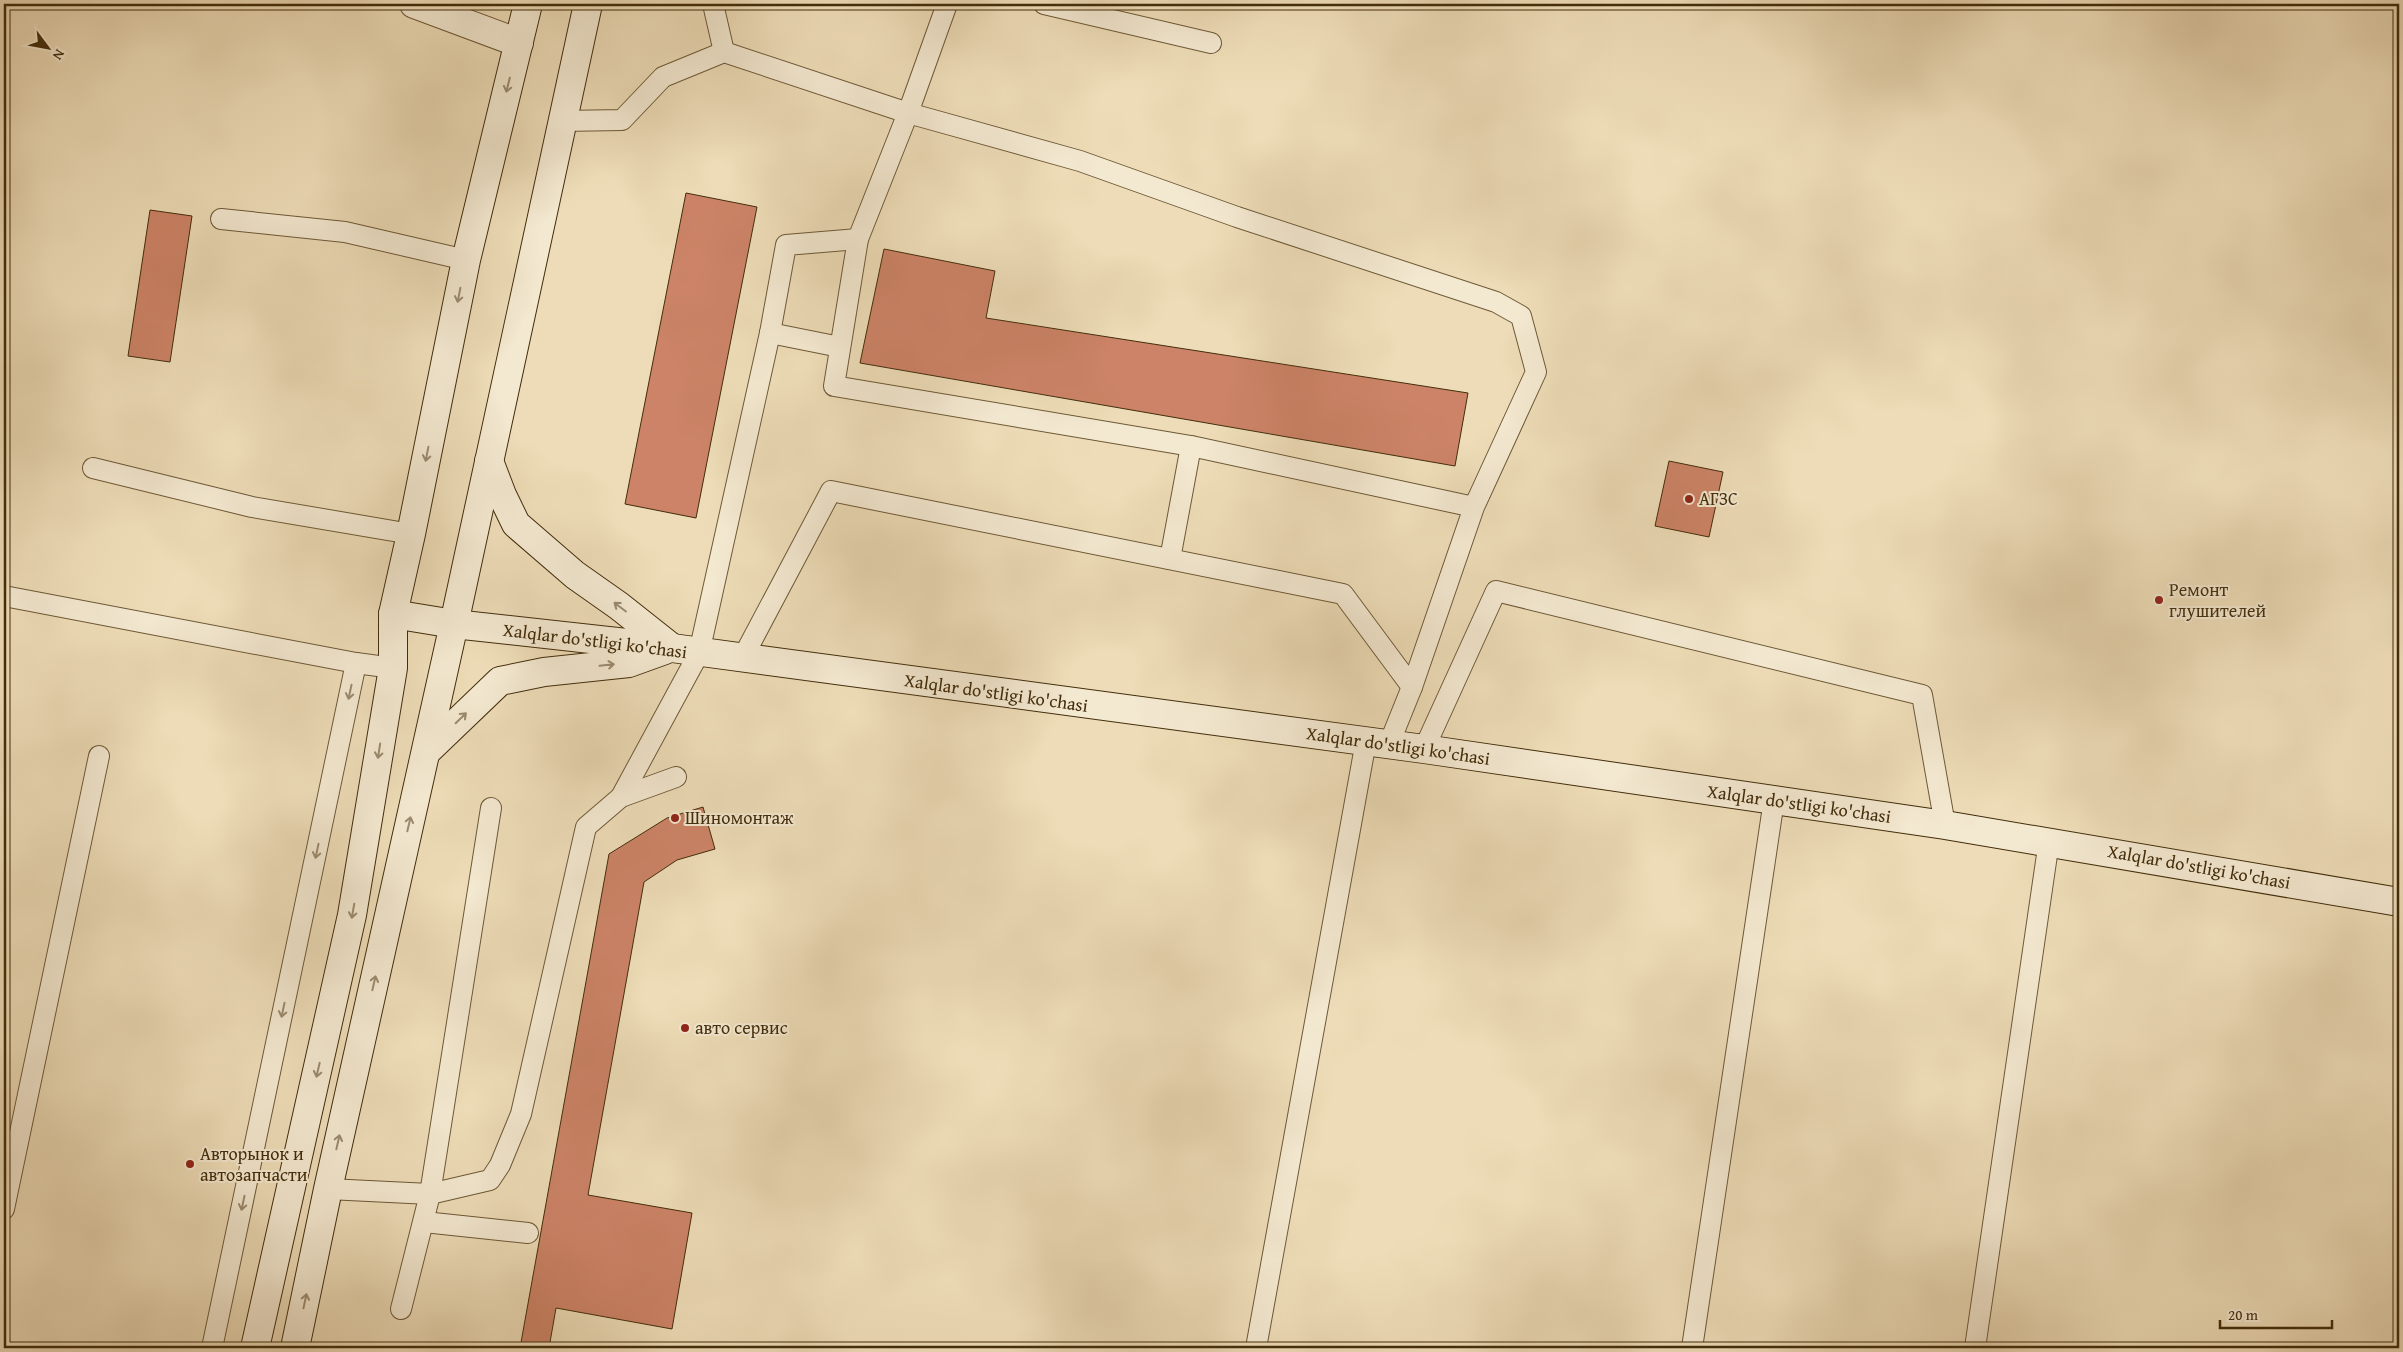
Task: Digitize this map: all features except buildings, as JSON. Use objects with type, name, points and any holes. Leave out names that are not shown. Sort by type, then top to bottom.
[{"type":"main road","points":[[414,4],[519,43]]},
{"type":"main road","points":[[255,1348],[352,915],[393,668],[393,614],[466,260],[528,4]]},
{"type":"main road","points":[[295,1348],[328,1189],[426,752],[588,4]]},
{"type":"main road","points":[[489,461],[516,524],[575,575],[619,606],[672,648]]},
{"type":"main road","name":"Xalqlar do'stligi ko'chasi","points":[[393,614],[454,624],[672,648],[742,659],[1424,749],[2048,841],[2399,902]]},
{"type":"main road","points":[[426,752],[500,681],[544,672],[628,663],[672,648]]},
{"type":"lane","points":[[713,4],[724,52]]},
{"type":"lane","points":[[947,4],[908,114],[858,239],[834,386],[1191,446],[1474,507]]},
{"type":"lane","points":[[1044,4],[1211,43]]},
{"type":"lane","points":[[562,121],[622,120],[662,76],[724,52],[908,114],[1080,161],[1237,218],[1496,302],[1521,316],[1536,372],[1474,507],[1412,687],[1377,743],[1256,1348]]},
{"type":"lane","points":[[221,219],[345,232],[466,260]]},
{"type":"lane","points":[[621,797],[699,653],[770,333],[786,245],[858,239]]},
{"type":"lane","points":[[770,333],[840,347]]},
{"type":"lane","points":[[1170,560],[1191,446]]},
{"type":"lane","points":[[93,468],[252,507],[411,534]]},
{"type":"lane","points":[[742,659],[831,491],[1343,594],[1412,687]]},
{"type":"lane","points":[[1424,749],[1496,591],[1922,696],[1945,825]]},
{"type":"lane","points":[[4,596],[356,663],[393,668]]},
{"type":"lane","points":[[212,1348],[356,663]]},
{"type":"lane","points":[[4,1209],[99,756]]},
{"type":"lane","points":[[328,1189],[430,1194],[490,1180],[500,1165],[521,1114],[586,826],[621,797],[676,776]]},
{"type":"lane","points":[[1692,1348],[1774,800]]},
{"type":"lane","points":[[401,1309],[430,1194],[491,808]]},
{"type":"lane","points":[[1975,1348],[2048,841]]},
{"type":"lane","points":[[424,1222],[528,1233]]},
{"type":"place","name":"АГЗС","points":[[1689,499]]},
{"type":"place","name":"Ремонт глушителей","points":[[2159,600]]},
{"type":"place","name":"Шиномонтаж","points":[[675,818]]},
{"type":"place","name":"авто сервис","points":[[685,1028]]},
{"type":"place","name":"Авторынок и автозапчасти","points":[[190,1164]]}]
